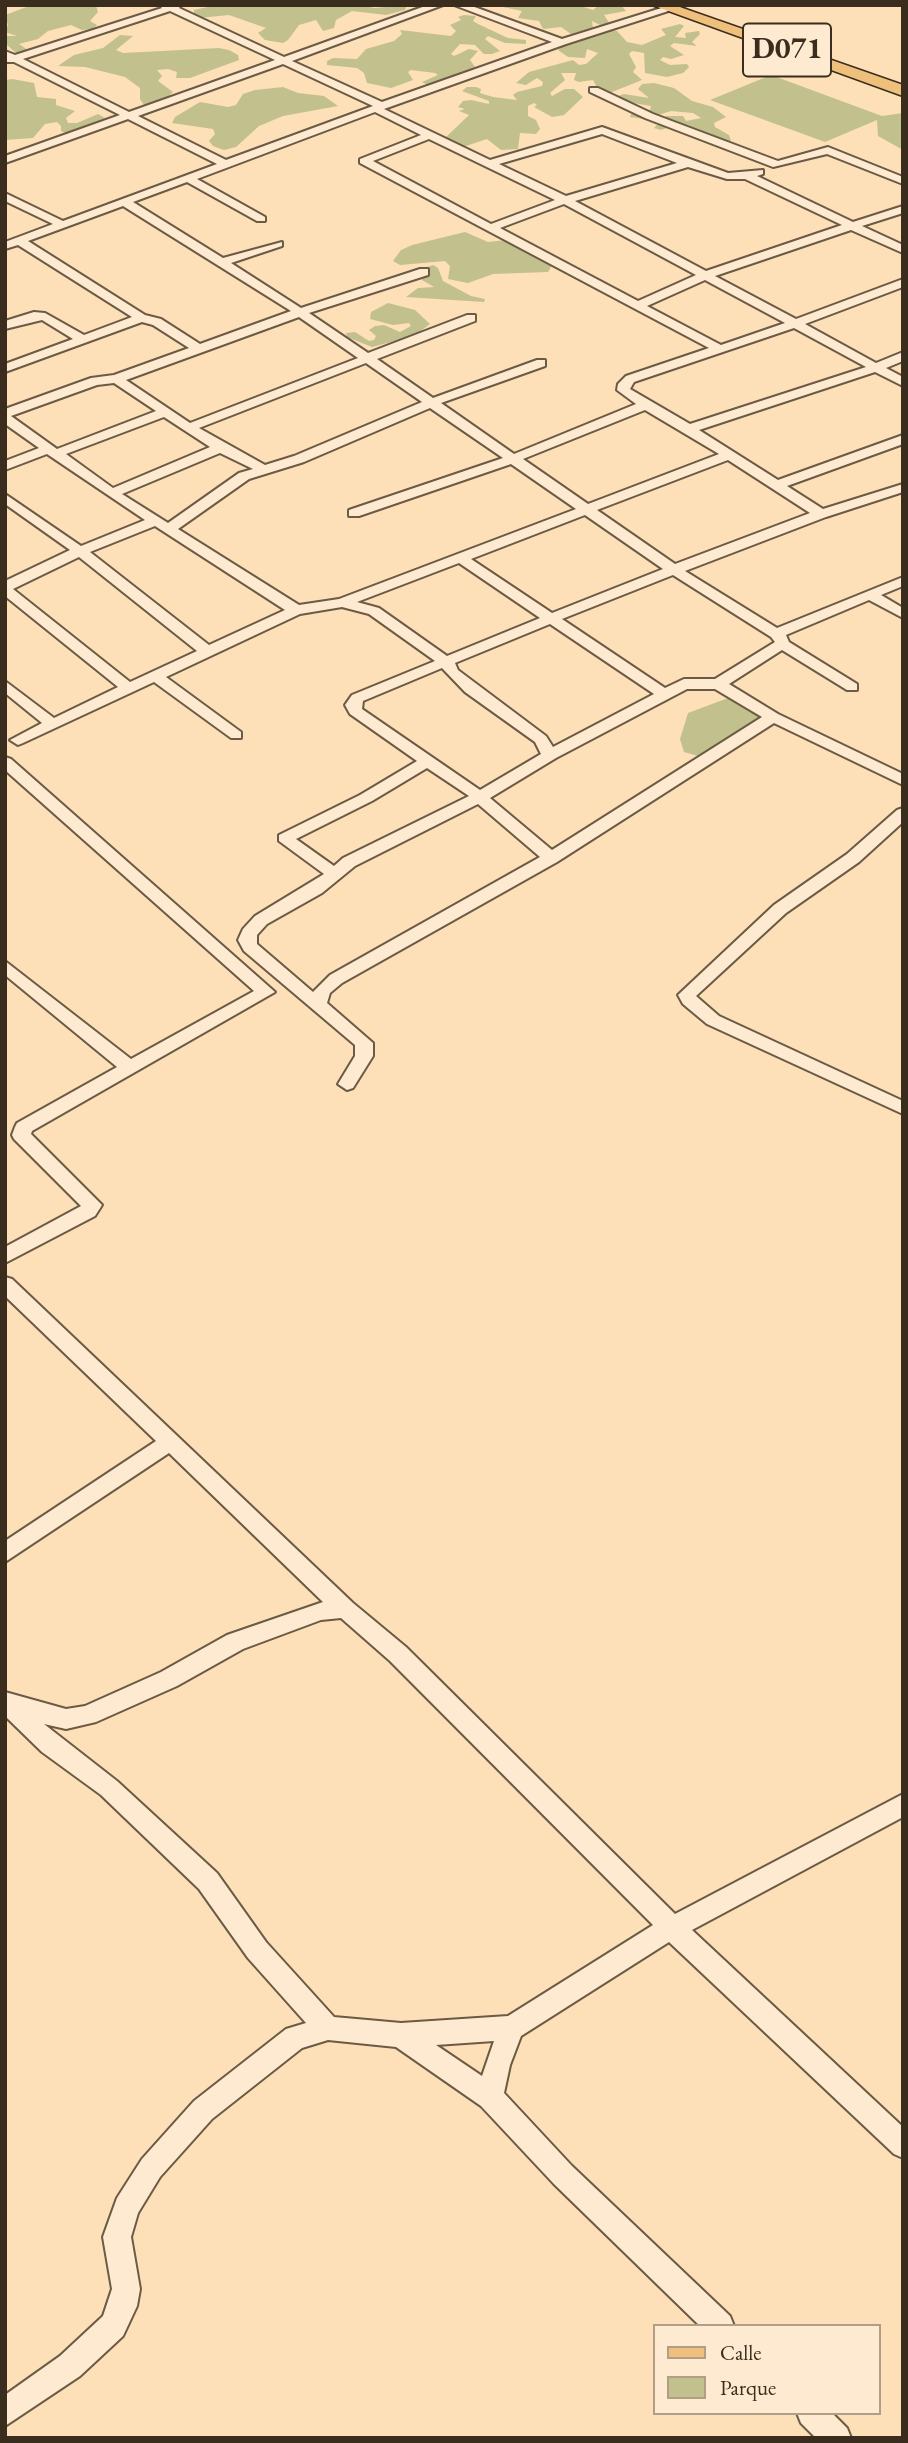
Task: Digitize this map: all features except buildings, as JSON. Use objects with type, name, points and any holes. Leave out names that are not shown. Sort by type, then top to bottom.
[{"type":"main road","name":"D071","points":[[671,7],[903,91]]},
{"type":"street","points":[[5,160],[127,114],[438,5]]},
{"type":"street","points":[[459,5],[562,42]]},
{"type":"street","points":[[8,58],[171,6],[565,200],[798,323],[903,382]]},
{"type":"street","points":[[5,246],[379,107],[562,42],[671,7]]},
{"type":"street","points":[[8,58],[228,165]]},
{"type":"street","points":[[594,90],[649,116],[777,165]]},
{"type":"street","points":[[490,163],[602,130],[727,176],[747,176],[820,150],[834,150],[903,181]]},
{"type":"street","points":[[429,135],[364,160],[718,348]]},
{"type":"street","points":[[493,227],[565,200],[688,163]]},
{"type":"street","points":[[747,176],[903,250]]},
{"type":"street","points":[[189,179],[261,219]]},
{"type":"street","points":[[5,196],[62,225]]},
{"type":"street","points":[[125,202],[300,312],[674,570],[852,687]]},
{"type":"street","points":[[637,306],[705,275],[903,209]]},
{"type":"street","points":[[20,241],[141,318],[158,322],[199,349]]},
{"type":"street","points":[[223,262],[278,244]]},
{"type":"street","points":[[5,416],[95,381],[116,379],[300,312],[424,272]]},
{"type":"street","points":[[821,514],[623,390],[624,384],[903,283]]},
{"type":"street","points":[[8,321],[34,316],[45,317],[82,339]]},
{"type":"street","points":[[5,368],[141,318]]},
{"type":"street","points":[[188,428],[363,357],[471,318]]},
{"type":"street","points":[[689,429],[848,379],[903,356]]},
{"type":"street","points":[[170,528],[244,476],[267,471],[430,403],[541,363]]},
{"type":"street","points":[[116,379],[162,413],[220,448],[267,471]]},
{"type":"street","points":[[354,513],[512,459],[646,405]]},
{"type":"street","points":[[5,466],[162,413]]},
{"type":"street","points":[[5,416],[51,452],[112,493],[296,610]]},
{"type":"street","points":[[775,486],[903,439]]},
{"type":"street","points":[[112,493],[220,448]]},
{"type":"street","points":[[19,740],[296,610],[342,603],[727,456]]},
{"type":"street","points":[[551,858],[480,797],[355,711],[353,705],[357,698],[674,570],[821,514],[903,488]]},
{"type":"street","points":[[5,498],[80,551],[207,651]]},
{"type":"street","points":[[128,688],[5,588],[80,551],[156,521]]},
{"type":"street","points":[[460,558],[663,693]]},
{"type":"street","points":[[718,684],[779,639],[869,594],[903,581]]},
{"type":"street","points":[[368,593],[374,611]]},
{"type":"street","points":[[869,594],[903,614]]},
{"type":"street","points":[[342,603],[374,611],[448,663],[451,672],[470,689],[541,739],[550,755]]},
{"type":"street","points":[[154,676],[236,735]]},
{"type":"street","points":[[347,1084],[364,1056],[364,1043],[250,947],[247,940],[249,933],[261,920],[316,889],[349,862],[480,797],[550,755],[684,684],[718,684],[773,716],[903,780]]},
{"type":"street","points":[[5,685],[52,724]]},
{"type":"street","points":[[318,1005],[322,991],[336,979],[551,858],[773,716]]},
{"type":"street","points":[[334,874],[285,838],[366,798],[428,761]]},
{"type":"street","points":[[5,762],[266,992]]},
{"type":"street","points":[[903,813],[853,858],[779,909],[687,995],[689,1000],[713,1020],[903,1108]]},
{"type":"street","points":[[5,966],[129,1066]]},
{"type":"street","points":[[5,1256],[88,1211],[92,1205],[21,1135],[21,1131],[129,1066],[289,981]]},
{"type":"street","points":[[5,1284],[345,1609],[398,1654],[672,1927],[903,2144]]},
{"type":"street","points":[[5,1553],[170,1442]]},
{"type":"street","points":[[6,1701],[37,1713],[66,1719],[88,1715],[169,1679],[235,1642],[320,1611],[345,1609]]},
{"type":"street","points":[[6,1701],[50,1745],[109,1788],[208,1881],[257,1950],[328,2028]]},
{"type":"street","points":[[5,2412],[70,2365],[113,2326],[123,2306],[126,2289],[117,2236],[127,2207],[151,2168],[203,2110],[295,2038],[328,2028],[401,2035],[512,2028],[643,1943],[864,1828],[903,1804]]},
{"type":"street","points":[[490,2097],[497,2066],[512,2028]]},
{"type":"street","points":[[401,2035],[490,2097],[563,2175],[718,2324]]},
{"type":"street","points":[[813,2415],[836,2438]]},
{"type":"green space","points":[[32,5],[99,5],[96,6],[98,12],[90,21],[97,25],[93,29],[82,30],[71,25],[48,31],[38,39],[19,44],[28,50],[23,54],[16,53],[5,43],[5,36],[17,36],[5,32],[8,25],[5,15]]},
{"type":"green space","points":[[217,5],[362,5],[374,8],[407,5],[405,10],[386,15],[352,11],[336,20],[334,28],[323,31],[316,20],[299,25],[283,43],[265,40],[258,33],[266,28],[229,15],[199,18],[194,14],[194,10]]},
{"type":"green space","points":[[578,5],[593,10],[599,5],[621,5],[626,11],[604,15],[610,24],[600,25],[592,21],[593,28],[571,34],[561,27],[543,29],[539,21],[518,18],[522,11],[498,6]]},
{"type":"green space","points":[[476,16],[473,21],[478,24],[508,38],[526,40],[526,44],[505,43],[488,36],[485,39],[500,51],[484,54],[475,45],[460,44],[451,54],[454,56],[469,49],[478,51],[470,60],[475,67],[432,87],[422,82],[438,75],[435,73],[411,70],[408,72],[413,80],[391,88],[367,83],[364,73],[357,68],[327,65],[327,61],[333,58],[357,59],[366,49],[394,41],[402,34],[400,30],[451,36],[456,31],[450,25],[461,20],[458,17]]},
{"type":"green space","points":[[680,24],[684,26],[675,37],[686,38],[685,33],[699,31],[700,34],[692,42],[697,46],[674,43],[670,46],[684,55],[671,59],[663,57],[660,60],[670,65],[687,64],[689,67],[683,73],[667,77],[645,73],[644,53],[632,51],[629,54],[636,67],[633,72],[642,80],[602,96],[593,80],[579,82],[574,80],[576,73],[561,73],[565,80],[550,93],[552,96],[565,89],[574,89],[583,97],[564,115],[552,117],[534,107],[537,105],[534,103],[528,106],[528,116],[536,120],[540,129],[536,134],[520,133],[518,149],[501,150],[487,139],[463,147],[444,139],[469,115],[459,111],[465,109],[458,107],[463,101],[489,104],[489,101],[462,91],[467,87],[476,87],[481,89],[480,93],[493,97],[517,100],[513,95],[517,92],[542,86],[543,82],[537,78],[526,85],[516,83],[529,72],[573,60],[579,65],[586,64],[598,53],[587,49],[585,58],[568,57],[558,50],[569,41],[605,30],[617,31],[627,42],[642,45],[666,35],[661,29]]},
{"type":"green space","points":[[120,35],[133,36],[116,50],[123,53],[219,48],[238,55],[239,60],[190,78],[176,78],[177,72],[168,69],[157,70],[162,76],[158,81],[173,92],[164,100],[144,105],[140,99],[140,88],[125,77],[85,67],[58,66],[74,55],[103,48]]},
{"type":"green space","points":[[771,75],[882,116],[903,113],[903,150],[878,136],[877,120],[825,142],[710,100]]},
{"type":"green space","points":[[5,80],[34,83],[37,97],[56,99],[56,105],[75,111],[66,118],[68,123],[77,123],[98,114],[105,118],[66,133],[61,131],[57,122],[45,124],[33,138],[5,140]]},
{"type":"green space","points":[[654,83],[674,88],[692,101],[713,107],[726,117],[714,123],[715,127],[729,135],[731,141],[726,142],[687,125],[678,124],[661,130],[654,128],[666,116],[683,116],[686,121],[701,118],[693,113],[671,111],[645,119],[630,117],[631,114],[650,110],[651,106],[621,101],[618,96],[624,94],[649,98],[638,89],[642,84]]},
{"type":"green space","points":[[283,87],[298,93],[324,96],[338,106],[283,116],[259,126],[236,147],[224,150],[213,146],[209,141],[215,134],[213,129],[172,123],[175,117],[200,102],[228,107],[236,105],[243,94]]},
{"type":"green space","points":[[465,232],[488,242],[507,240],[556,258],[548,272],[493,274],[468,283],[448,279],[450,266],[445,261],[400,265],[393,261],[401,250],[412,245]]},
{"type":"green space","points":[[433,265],[438,268],[443,281],[471,296],[485,299],[484,302],[406,297],[418,288],[434,287],[422,280],[419,270]]},
{"type":"green space","points":[[388,303],[415,310],[430,324],[414,336],[372,347],[347,337],[346,333],[355,332],[369,341],[376,336],[369,330],[375,326],[384,325],[400,332],[411,326],[409,323],[393,325],[370,319],[371,312]]},
{"type":"green space","points":[[728,698],[770,719],[709,759],[684,752],[680,739],[688,713]]}]
